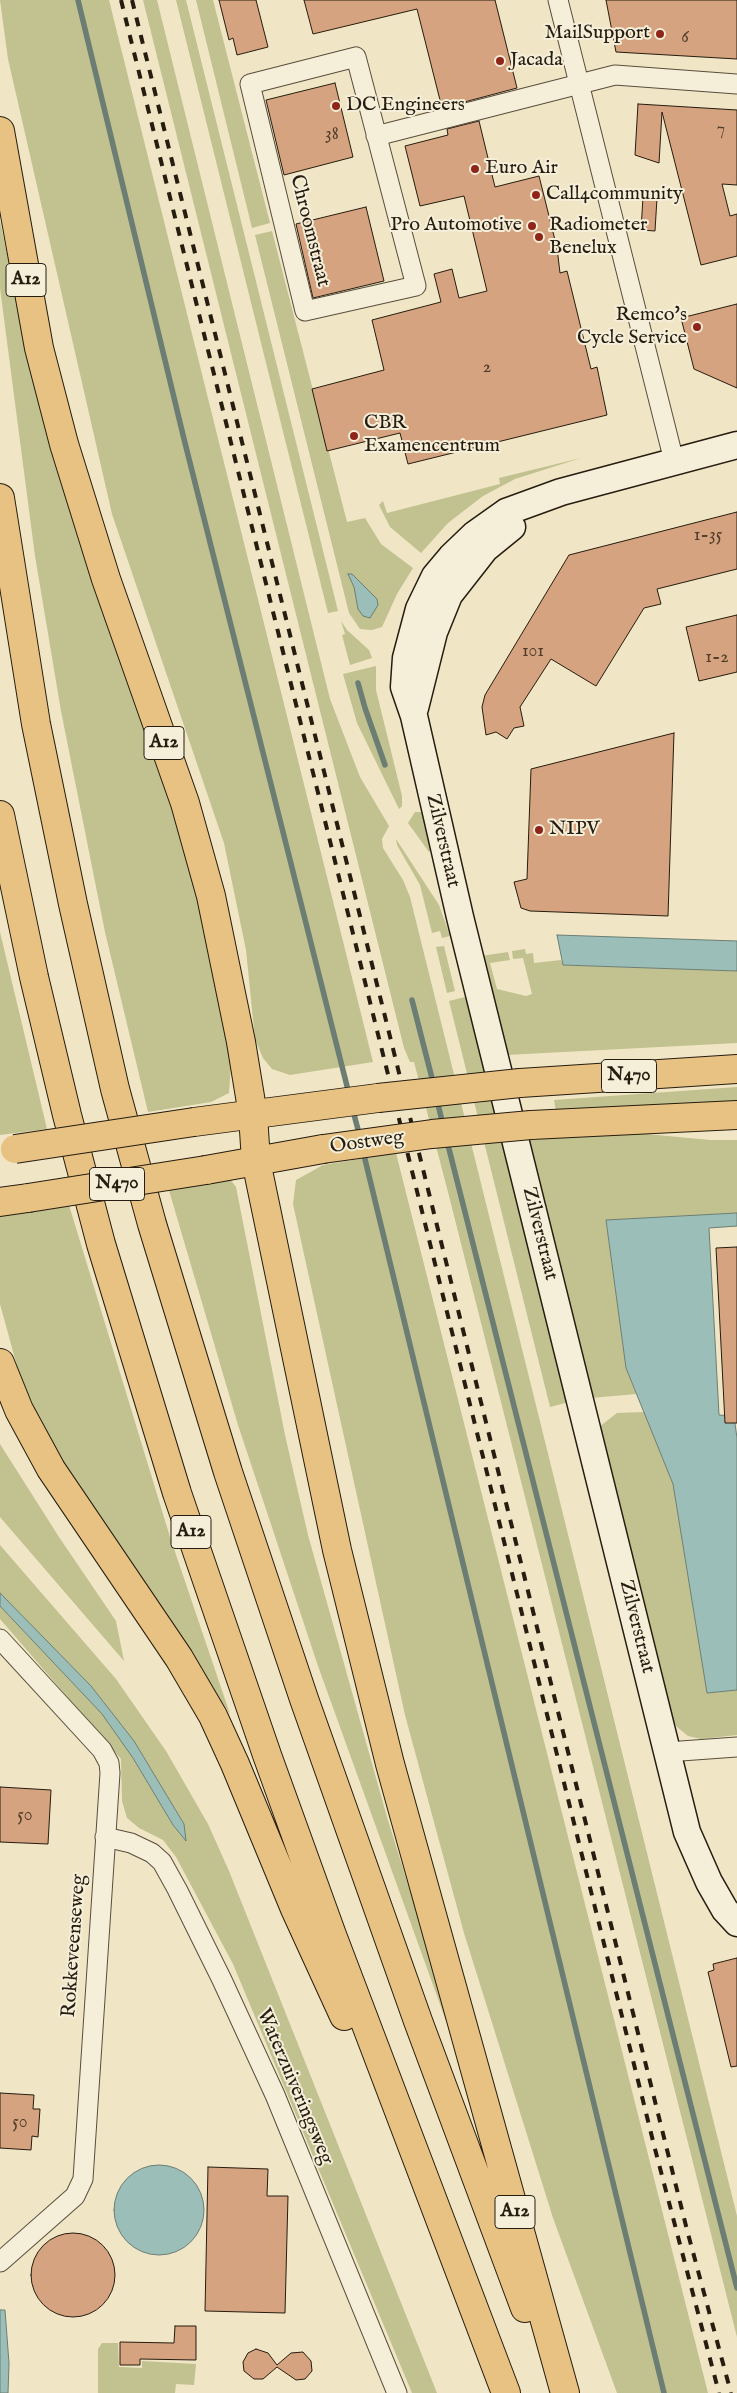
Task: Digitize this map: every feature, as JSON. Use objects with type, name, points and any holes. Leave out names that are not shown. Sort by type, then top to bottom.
[{"type":"main road","name":"A12","points":[[0,131],[24,270],[47,380],[74,479],[106,580],[176,778],[204,869],[226,967],[253,1114],[256,1161],[324,1494],[368,1680],[408,1832],[565,2393]]},
{"type":"main road","name":"A12","points":[[0,498],[34,715],[73,904],[115,1089],[152,1224],[228,1472],[304,1699],[422,2030],[558,2393]]},
{"type":"main road","name":"A12","points":[[0,815],[67,1114],[101,1244],[150,1406],[267,1755],[361,2015],[506,2393]]},
{"type":"main road","name":"N470","points":[[8,1150],[194,1122],[416,1093],[520,1082],[737,1069]]},
{"type":"main road","name":"Oostweg","points":[[0,1202],[206,1170],[323,1149],[432,1134],[531,1125],[737,1115]]},
{"type":"main road","name":"A12","points":[[0,1363],[19,1410],[51,1469],[180,1658],[213,1716],[295,1909],[443,2231]]},
{"type":"street","points":[[558,0],[674,461]]},
{"type":"street","name":"Chroomstraat","points":[[356,58],[376,136],[416,286],[305,311],[250,84],[356,58]]},
{"type":"street","points":[[376,136],[615,75],[737,84]]},
{"type":"street","name":"Zilverstraat","points":[[737,445],[562,492],[540,501],[485,549],[448,595],[434,632],[414,716],[460,917],[687,1832],[725,1910],[737,1923]]},
{"type":"street","name":"Rokkeveenseweg","points":[[0,1639],[107,1759],[110,1773],[83,2179],[75,2196],[0,2262]]},
{"type":"street","points":[[667,1752],[737,1747]]},
{"type":"street","name":"Waterzuiveringsweg","points":[[105,1838],[131,1843],[152,1853],[162,1862],[177,1890],[222,1980],[275,2095],[397,2393]]},
{"type":"green space","points":[[0,0],[109,0],[373,1062],[290,1075],[272,1069],[263,1058],[255,1039],[246,950],[224,843],[112,514],[8,59]]},
{"type":"green space","points":[[143,0],[157,0],[330,699],[360,777],[389,826],[382,839],[383,848],[403,880],[410,897],[737,2216],[737,2337],[449,1196],[414,1062],[410,1062],[404,1048]]},
{"type":"green space","points":[[176,0],[186,0],[338,611],[328,613]]},
{"type":"green space","points":[[196,0],[213,0],[270,223],[252,228]]},
{"type":"green space","points":[[0,221],[27,347],[179,824],[204,921],[231,1065],[229,1093],[211,1102],[148,1112],[105,932],[61,711],[35,556],[0,288]]},
{"type":"green space","points":[[272,231],[347,522],[365,518],[381,544],[413,568],[397,594],[382,627],[372,630],[360,629],[349,613],[255,235]]},
{"type":"green space","points":[[581,458],[515,479],[483,496],[448,523],[421,553],[390,527],[379,505],[383,501],[387,513],[500,484],[499,478]]},
{"type":"green space","points":[[341,621],[347,630],[369,650],[372,658],[350,665],[342,635],[345,634]]},
{"type":"green space","points":[[376,666],[376,690],[402,796],[402,806],[399,809],[357,723],[343,674]]},
{"type":"green space","points":[[415,812],[423,812],[431,850],[429,852],[408,823]]},
{"type":"green space","points":[[396,839],[439,905],[450,936],[442,938],[440,931],[432,933],[420,885],[397,845]]},
{"type":"green space","points":[[0,932],[47,1129],[0,1135]]},
{"type":"green space","points":[[444,946],[455,991],[447,993],[436,947]]},
{"type":"green space","points":[[525,949],[526,954],[533,953],[534,963],[561,960],[563,965],[737,971],[737,1043],[506,1055],[481,956],[508,952],[510,960],[490,963],[497,989],[526,996],[532,994],[523,958],[513,959],[512,951]]},
{"type":"green space","points":[[465,997],[472,1012],[569,1402],[550,1407],[449,1001]]},
{"type":"green space","points":[[737,1087],[737,1102],[556,1112],[554,1100]]},
{"type":"green space","points":[[604,1130],[710,1140],[737,1140],[737,1213],[606,1221],[626,1368],[636,1394],[591,1398],[526,1141]]},
{"type":"green space","points":[[396,1153],[708,2393],[617,2393],[553,2218],[464,1933],[405,1715],[293,1204],[296,1180],[323,1165]]},
{"type":"green space","points":[[230,1179],[236,1187],[285,1435],[308,1535],[387,1817],[450,2020],[446,2021],[318,1666],[238,1425],[168,1187]]},
{"type":"green space","points":[[69,1205],[170,1537],[230,1714],[51,1443],[20,1377],[0,1304],[0,1216]]},
{"type":"green space","points":[[644,1412],[673,1484],[707,1693],[737,1690],[737,1735],[701,1739],[688,1736],[677,1727],[670,1716],[599,1427],[617,1413]]},
{"type":"green space","points":[[0,1444],[59,1537],[116,1621],[124,1661],[0,1517]]},
{"type":"green space","points":[[0,1545],[116,1679],[166,1751],[208,1824],[229,1871],[437,2393],[412,2393],[233,1964],[176,1857],[163,1840],[139,1828],[127,1818],[122,1801],[121,1759],[0,1619],[0,1606],[102,1714],[133,1758],[173,1825],[185,1840],[184,1824],[134,1741],[91,1686],[0,1593]]},
{"type":"green space","points":[[102,2343],[118,2343],[119,2367],[142,2368],[142,2361],[196,2364],[194,2385],[176,2384],[175,2393],[98,2393],[98,2349]]},
{"type":"water","points":[[348,574],[352,574],[377,599],[378,605],[370,618],[363,616],[358,609],[354,587]]},
{"type":"water","points":[[557,935],[737,941],[737,971],[563,965]]},
{"type":"water","points":[[737,1213],[737,1226],[709,1228],[719,1415],[734,1416],[737,1438],[737,1690],[707,1693],[673,1484],[626,1368],[606,1220]]},
{"type":"water","points":[[0,1593],[91,1686],[134,1741],[184,1824],[186,1841],[173,1825],[133,1758],[102,1714],[0,1606]]},
{"type":"water","points":[[159,2165],[176,2169],[191,2178],[200,2193],[204,2210],[200,2227],[191,2242],[176,2251],[159,2255],[142,2251],[127,2242],[118,2227],[114,2210],[118,2193],[127,2178],[142,2169]]},
{"type":"water","points":[[0,2310],[5,2310],[9,2363],[8,2393],[0,2393]]},
{"type":"building","points":[[219,0],[256,0],[268,47],[237,55],[233,38],[229,40]]},
{"type":"building","points":[[304,0],[495,0],[517,88],[442,108],[417,9],[313,34]]},
{"type":"building","points":[[606,0],[737,0],[737,59],[616,52]]},
{"type":"building","points":[[335,83],[353,157],[284,175],[266,100]]},
{"type":"building","points":[[638,104],[737,110],[737,185],[722,184],[730,216],[737,214],[737,256],[701,265],[662,112],[659,163],[635,155]]},
{"type":"building","points":[[479,121],[495,187],[539,176],[557,248],[560,273],[567,271],[591,369],[597,367],[607,415],[408,464],[400,433],[327,451],[312,389],[384,370],[372,320],[441,302],[434,274],[452,269],[459,298],[487,291],[464,196],[420,206],[405,146],[448,135],[447,129]]},
{"type":"building","points":[[643,197],[657,198],[655,231],[641,230]]},
{"type":"building","points":[[366,207],[384,281],[313,298],[296,224]]},
{"type":"building","points":[[737,304],[737,388],[694,369],[681,318]]},
{"type":"building","points":[[737,512],[737,569],[657,589],[661,604],[644,608],[596,686],[551,659],[520,707],[524,726],[514,728],[507,739],[496,732],[486,735],[482,707],[485,695],[569,555]]},
{"type":"building","points":[[737,615],[737,672],[699,681],[686,627]]},
{"type":"building","points":[[674,733],[668,916],[530,911],[521,908],[514,882],[527,879],[531,769]]},
{"type":"building","points":[[737,1247],[737,1423],[725,1423],[716,1248]]},
{"type":"building","points":[[0,1787],[51,1790],[48,1844],[0,1842]]},
{"type":"building","points":[[737,1958],[737,2066],[731,2067],[708,1972],[714,1970],[713,1964]]},
{"type":"building","points":[[0,2093],[34,2095],[33,2109],[40,2109],[38,2137],[32,2136],[31,2150],[0,2148]]},
{"type":"building","points":[[208,2167],[268,2169],[267,2196],[288,2196],[285,2313],[205,2311]]},
{"type":"building","points":[[73,2233],[96,2240],[108,2252],[115,2275],[108,2298],[96,2310],[73,2317],[50,2310],[38,2298],[31,2275],[38,2252],[50,2240]]},
{"type":"building","points":[[175,2326],[196,2326],[196,2360],[140,2359],[140,2365],[120,2365],[120,2342],[174,2343]]},
{"type":"building","points":[[256,2349],[268,2353],[277,2365],[291,2353],[303,2352],[311,2361],[312,2371],[305,2379],[296,2380],[277,2367],[263,2379],[254,2379],[244,2371],[243,2362],[248,2353]]},
{"type":"waterway","points":[[78,0],[184,439],[349,1094]]},
{"type":"waterway","points":[[358,683],[385,765]]},
{"type":"waterway","points":[[412,1000],[434,1086]]},
{"type":"waterway","points":[[437,1100],[443,1125]]},
{"type":"waterway","points":[[352,1107],[360,1137]]},
{"type":"waterway","points":[[447,1141],[737,2288]]},
{"type":"waterway","points":[[363,1151],[664,2393]]},
{"type":"railway","points":[[121,0],[655,2149],[719,2393]]},
{"type":"railway","points":[[132,0],[687,2230],[731,2393]]},
{"type":"place","name":"MailSupport","points":[[660,34]]},
{"type":"place","name":"Jacada","points":[[500,61]]},
{"type":"place","name":"DC Engineers","points":[[336,106]]},
{"type":"place","name":"Euro Air","points":[[475,169]]},
{"type":"place","name":"Call4community","points":[[536,195]]},
{"type":"place","name":"Pro Automotive","points":[[532,226]]},
{"type":"place","name":"Radiometer Benelux","points":[[539,237]]},
{"type":"place","name":"Remco's Cycle Service","points":[[697,327]]},
{"type":"place","name":"CBR Examencentrum","points":[[354,436]]},
{"type":"place","name":"NIPV","points":[[539,830]]}]
